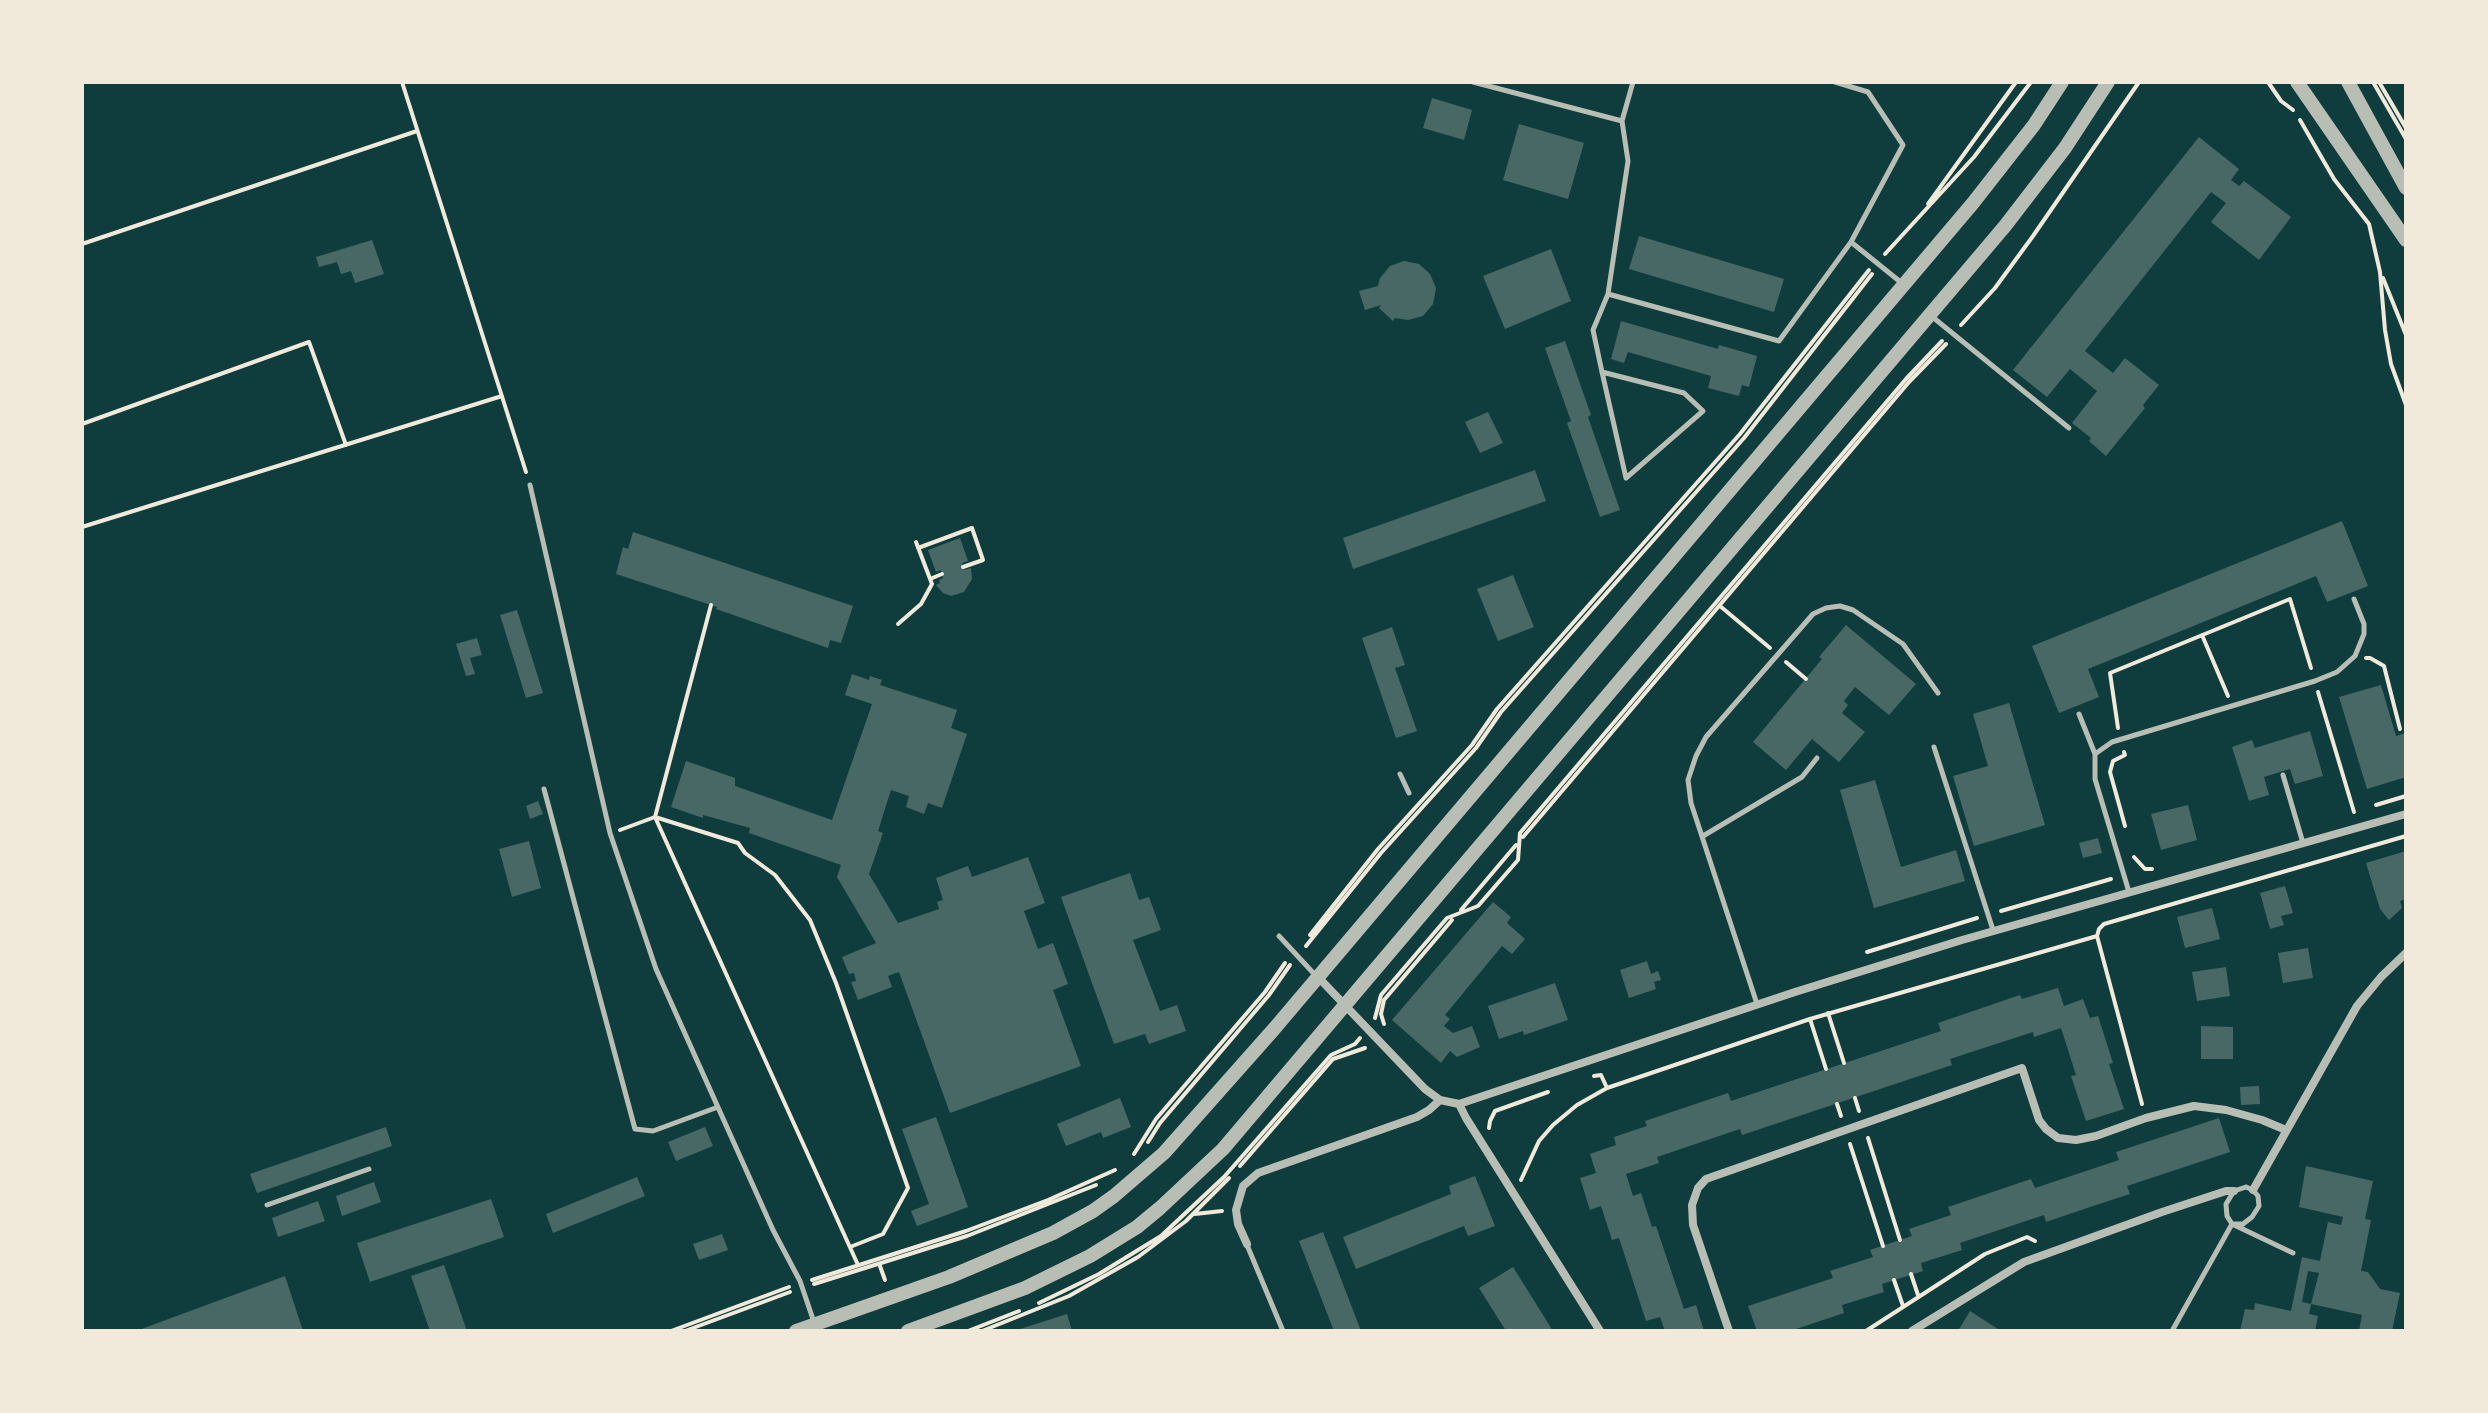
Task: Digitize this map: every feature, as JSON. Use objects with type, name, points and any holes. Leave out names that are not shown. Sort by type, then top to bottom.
[{"type":"street","points":[[796,1331],[816,1328],[1053,1233],[1093,1211],[1139,1177],[1176,1141],[1904,285],[1994,177],[2062,82]]},
{"type":"street","points":[[908,1331],[1050,1278],[1108,1246],[1148,1219],[1223,1149],[2033,191],[2108,82]]},
{"type":"street","points":[[2297,82],[2406,240]]},
{"type":"street","points":[[2348,82],[2406,188]]},
{"type":"street","points":[[1318,977],[1425,1089],[1440,1100],[1459,1104],[1757,1004],[1993,931],[2406,814]]},
{"type":"street","points":[[2253,1190],[2357,1006],[2406,953]]},
{"type":"street","points":[[1729,1331],[1693,1225],[1692,1205],[1698,1188],[1706,1179],[2022,1068],[2039,1120],[2058,1138],[2076,1140],[2096,1136],[2146,1118],[2194,1106],[2226,1110],[2286,1130]]},
{"type":"street","points":[[1247,1244],[1238,1224],[1236,1210],[1243,1186],[1258,1173],[1417,1117],[1440,1100]]},
{"type":"street","points":[[1459,1104],[1600,1331]]},
{"type":"street","points":[[1912,1331],[2024,1262],[2162,1212],[2234,1191]]},
{"type":"lane","points":[[1473,82],[1622,121]]},
{"type":"lane","points":[[1602,372],[1684,393],[1703,411],[1626,478],[1612,418],[1602,372],[1593,330],[1608,294],[1628,161],[1622,121],[1633,82]]},
{"type":"lane","points":[[1608,294],[1779,341],[1851,242],[1903,145],[1868,92],[1835,82]]},
{"type":"lane","points":[[1851,242],[1904,285]]},
{"type":"lane","points":[[1930,315],[2069,428]]},
{"type":"lane","points":[[530,485],[610,833],[656,969],[773,1230],[800,1281],[816,1328]]},
{"type":"lane","points":[[2095,754],[2120,740],[2337,672],[2359,651],[2364,634],[2364,624],[2354,599]]},
{"type":"lane","points":[[1757,1004],[1691,803],[1688,780],[1706,737],[1813,614],[1826,608],[1840,606],[1853,610],[1903,644],[1938,693]]},
{"type":"lane","points":[[2079,714],[2095,754],[2095,779],[2129,893]]},
{"type":"lane","points":[[1934,747],[1993,931]]},
{"type":"lane","points":[[1703,836],[1802,777],[1817,758]]},
{"type":"lane","points":[[1400,774],[1409,793]]},
{"type":"lane","points":[[2283,775],[2303,844]]},
{"type":"lane","points":[[544,789],[635,1129],[653,1131],[718,1107]]},
{"type":"lane","points":[[1279,936],[1318,977]]},
{"type":"lane","points":[[267,1205],[369,1169]]},
{"type":"lane","points":[[2232,1224],[2243,1224],[2259,1206],[2258,1196],[2253,1190],[2246,1187],[2234,1191],[2226,1204],[2227,1216],[2232,1224],[2293,1253]]},
{"type":"lane","points":[[2172,1331],[2232,1224]]},
{"type":"lane","points":[[1247,1244],[1283,1331]]},
{"type":"path","points":[[402,82],[530,485]]},
{"type":"path","points":[[1923,213],[2016,82]]},
{"type":"path","points":[[1882,257],[1974,157],[2031,82]]},
{"type":"path","points":[[2131,91],[2132,82]]},
{"type":"path","points":[[1957,329],[1995,288],[2026,247],[2139,82]]},
{"type":"path","points":[[2268,82],[2281,101],[2295,112],[2334,179],[2369,224],[2380,272],[2391,364],[2406,405]]},
{"type":"path","points":[[2373,82],[2406,139]]},
{"type":"path","points":[[2379,82],[2404,119],[2406,128]]},
{"type":"path","points":[[82,244],[417,131]]},
{"type":"path","points":[[1313,937],[1338,909],[1378,849],[1472,745],[1497,709],[1740,434],[1874,268],[1744,438],[1510,701],[1476,748],[1381,853],[1313,937]]},
{"type":"path","points":[[2380,272],[2406,335]]},
{"type":"path","points":[[1374,1020],[1381,995],[1447,918],[1478,906],[1518,860],[1520,833],[1906,379],[1948,339],[1523,837]]},
{"type":"path","points":[[82,424],[309,342],[346,445]]},
{"type":"path","points":[[82,527],[502,396]]},
{"type":"path","points":[[898,624],[921,604],[932,584],[917,545],[972,528],[983,560],[963,567]]},
{"type":"path","points":[[930,579],[942,574]]},
{"type":"path","points":[[2127,832],[2110,772],[2113,761],[2125,755],[2110,673],[2290,599],[2354,812]]},
{"type":"path","points":[[711,605],[655,817],[858,1265]]},
{"type":"path","points":[[1720,606],[1806,679]]},
{"type":"path","points":[[2202,635],[2231,706]]},
{"type":"path","points":[[2359,663],[2364,658],[2370,658],[2384,666],[2400,729]]},
{"type":"path","points":[[625,828],[655,817],[738,843],[745,853],[775,875],[810,920],[836,983],[908,1188],[883,1234],[850,1247]]},
{"type":"path","points":[[2146,1118],[2097,936],[2099,929],[2104,924],[2406,836]]},
{"type":"path","points":[[1461,910],[1516,845]]},
{"type":"path","points":[[2131,846],[2135,859]]},
{"type":"path","points":[[1384,1025],[1381,1014],[1384,1000],[1452,920]]},
{"type":"path","points":[[1514,1171],[1520,1182],[1539,1141],[1553,1125],[1577,1105],[1607,1088],[1828,1013],[2097,936]]},
{"type":"path","points":[[1287,964],[1269,995],[1160,1123],[1146,1146],[1128,1162],[1156,1119],[1252,1010],[1287,964]]},
{"type":"path","points":[[1828,1013],[1844,1063]]},
{"type":"path","points":[[1810,1019],[1826,1069]]},
{"type":"path","points":[[1581,1080],[1601,1075],[1607,1088]]},
{"type":"path","points":[[1491,1133],[1490,1121],[1495,1111],[1553,1091]]},
{"type":"path","points":[[1855,1098],[1900,1240]]},
{"type":"path","points":[[1837,1104],[1883,1246]]},
{"type":"path","points":[[1120,1170],[1106,1181],[967,1236],[810,1283],[858,1265],[879,1262],[966,1231],[1120,1170]]},
{"type":"path","points":[[1193,1214],[1236,1210]]},
{"type":"path","points":[[879,1262],[887,1286]]},
{"type":"path","points":[[1911,1274],[1918,1296]]},
{"type":"path","points":[[1894,1280],[1903,1306]]},
{"type":"path","points":[[671,1331],[794,1288],[685,1331]]},
{"type":"building","points":[[1432,98],[1472,110],[1464,140],[1423,128]]},
{"type":"building","points":[[1519,124],[1584,143],[1568,199],[1503,180]]},
{"type":"building","points":[[2199,137],[2239,169],[2231,180],[2239,186],[2244,181],[2291,217],[2259,260],[2211,222],[2226,203],[2211,192],[2085,351],[2113,373],[2125,358],[2159,385],[2143,405],[2145,408],[2106,456],[2089,441],[2091,438],[2072,423],[2097,391],[2070,369],[2047,397],[2013,370]]},
{"type":"building","points":[[1639,236],[1784,279],[1774,312],[1629,269]]},
{"type":"building","points":[[372,240],[384,274],[355,283],[351,271],[341,274],[337,262],[319,267],[316,257]]},
{"type":"building","points":[[1551,249],[1571,301],[1505,329],[1483,276]]},
{"type":"building","points":[[1404,261],[1419,264],[1430,274],[1436,288],[1433,304],[1423,316],[1408,320],[1395,318],[1393,321],[1379,308],[1381,305],[1365,310],[1359,291],[1378,286],[1380,278],[1390,266]]},
{"type":"building","points":[[1621,321],[1718,349],[1719,345],[1757,356],[1749,387],[1742,385],[1739,396],[1708,388],[1711,376],[1628,352],[1624,363],[1611,359]]},
{"type":"building","points":[[1565,341],[1620,510],[1600,517],[1545,348]]},
{"type":"building","points":[[1488,412],[1503,443],[1480,453],[1465,422]]},
{"type":"building","points":[[1535,470],[1546,501],[1353,569],[1343,538]]},
{"type":"building","points":[[2342,521],[2368,586],[2327,602],[2316,576],[2088,669],[2099,697],[2059,713],[2032,646]]},
{"type":"building","points":[[633,532],[853,606],[841,643],[830,640],[828,648],[616,574],[623,547],[628,549]]},
{"type":"building","points":[[960,538],[968,561],[962,563],[964,570],[971,568],[972,579],[964,592],[951,596],[936,585],[943,578],[941,570],[936,572],[928,550]]},
{"type":"building","points":[[1513,575],[1534,627],[1498,641],[1477,589]]},
{"type":"building","points":[[517,610],[543,693],[526,698],[500,615]]},
{"type":"building","points":[[1846,625],[1916,684],[1889,715],[1855,687],[1844,701],[1848,705],[1842,713],[1865,732],[1839,762],[1812,739],[1786,770],[1753,742]]},
{"type":"building","points":[[1392,627],[1405,665],[1395,668],[1417,731],[1396,738],[1362,638]]},
{"type":"building","points":[[477,638],[482,655],[470,658],[475,674],[466,676],[456,644]]},
{"type":"building","points":[[852,674],[869,680],[870,676],[882,680],[880,685],[957,710],[951,728],[967,734],[942,808],[928,803],[924,814],[906,807],[909,796],[891,790],[878,831],[883,833],[869,874],[898,923],[939,909],[937,902],[943,900],[936,878],[968,866],[972,877],[1028,857],[1045,903],[1024,911],[1038,949],[1053,943],[1068,984],[1053,990],[1081,1066],[950,1113],[899,972],[888,976],[892,987],[858,1000],[851,982],[856,981],[854,973],[849,974],[842,957],[876,943],[837,877],[841,865],[749,833],[750,828],[703,815],[703,818],[671,807],[686,761],[735,778],[735,786],[832,820],[872,704],[845,695]]},
{"type":"building","points":[[2381,685],[2396,736],[2406,733],[2406,777],[2367,789],[2339,697]]},
{"type":"building","points":[[2009,703],[2045,825],[1974,846],[1953,776],[1988,766],[1973,714]]},
{"type":"building","points":[[2310,731],[2323,776],[2295,784],[2290,769],[2264,777],[2269,795],[2249,801],[2232,747],[2252,740],[2255,748]]},
{"type":"building","points":[[1875,780],[1901,867],[1956,850],[1965,881],[1874,908],[1840,790]]},
{"type":"building","points":[[538,801],[543,814],[530,819],[526,806]]},
{"type":"building","points":[[2188,805],[2197,840],[2161,850],[2151,814]]},
{"type":"building","points":[[2098,838],[2102,853],[2083,858],[2079,843]]},
{"type":"building","points":[[529,841],[541,888],[512,897],[499,849]]},
{"type":"building","points":[[2406,851],[2406,899],[2400,901],[2402,908],[2389,920],[2380,909],[2366,863]]},
{"type":"building","points":[[1130,873],[1139,900],[1149,897],[1161,930],[1133,940],[1160,1011],[1177,1005],[1186,1031],[1149,1044],[1145,1034],[1114,1044],[1061,897]]},
{"type":"building","points":[[2285,886],[2293,913],[2281,916],[2284,925],[2270,929],[2260,893]]},
{"type":"building","points":[[1493,902],[1511,917],[1507,923],[1525,939],[1512,954],[1502,946],[1445,1015],[1450,1019],[1444,1026],[1453,1033],[1472,1026],[1480,1047],[1457,1057],[1450,1051],[1441,1063],[1392,1020]]},
{"type":"building","points":[[2212,908],[2220,939],[2185,948],[2177,917]]},
{"type":"building","points":[[2308,948],[2313,978],[2283,983],[2278,953]]},
{"type":"building","points":[[1647,961],[1651,974],[1658,971],[1661,980],[1654,982],[1656,989],[1629,998],[1620,970]]},
{"type":"building","points":[[2226,967],[2230,996],[2197,1001],[2192,972]]},
{"type":"building","points":[[1555,983],[1568,1020],[1524,1035],[1523,1031],[1499,1039],[1488,1006]]},
{"type":"building","points":[[2058,988],[2064,1006],[2083,999],[2090,1018],[2098,1016],[2124,1109],[2086,1121],[2071,1076],[2076,1075],[2061,1028],[2034,1037],[2033,1032],[1950,1059],[1952,1065],[1742,1135],[1740,1129],[1657,1157],[1659,1163],[1626,1174],[1633,1196],[1641,1193],[1652,1227],[1656,1226],[1684,1309],[1696,1305],[1704,1331],[1665,1331],[1660,1317],[1646,1321],[1619,1238],[1612,1240],[1601,1206],[1590,1210],[1580,1178],[1596,1173],[1590,1154],[1616,1145],[1614,1137],[1647,1126],[1645,1121],[1728,1093],[1731,1101],[1941,1031],[1938,1023],[2020,995],[2022,999]]},
{"type":"building","points":[[2201,1026],[2233,1027],[2233,1059],[2201,1059]]},
{"type":"building","points":[[2259,1086],[2260,1104],[2241,1105],[2240,1087]]},
{"type":"building","points":[[1120,1098],[1131,1127],[1103,1138],[1101,1132],[1066,1146],[1057,1124]]},
{"type":"building","points":[[936,1117],[968,1207],[917,1226],[911,1211],[929,1204],[902,1129]]},
{"type":"building","points":[[2219,1118],[2230,1152],[2127,1186],[2130,1194],[2046,1222],[2044,1215],[1960,1243],[1962,1250],[1921,1263],[1923,1271],[1882,1284],[1884,1292],[1842,1305],[1844,1313],[1790,1331],[1757,1331],[1748,1306],[1833,1278],[1830,1271],[1873,1257],[1870,1250],[1912,1236],[1909,1229],[1951,1215],[1948,1207],[2031,1179],[2035,1188],[2119,1160],[2116,1152]]},
{"type":"building","points":[[386,1127],[392,1146],[257,1193],[250,1174]]},
{"type":"building","points":[[705,1127],[713,1146],[676,1161],[668,1142]]},
{"type":"building","points":[[2306,1166],[2373,1181],[2365,1219],[2371,1220],[2361,1271],[2368,1272],[2380,1289],[2400,1293],[2392,1331],[2359,1331],[2362,1315],[2311,1304],[2309,1314],[2318,1316],[2315,1331],[2240,1331],[2245,1309],[2254,1310],[2255,1303],[2291,1311],[2302,1257],[2320,1261],[2328,1222],[2341,1225],[2343,1217],[2299,1207]],"holes":[[[2308,1271],[2319,1273],[2311,1304],[2302,1302]]]},
{"type":"building","points":[[1475,1176],[1495,1226],[1468,1236],[1464,1226],[1356,1269],[1343,1237],[1451,1194],[1449,1186]]},
{"type":"building","points":[[637,1177],[645,1196],[553,1233],[546,1214]]},
{"type":"building","points":[[374,1182],[381,1202],[342,1216],[336,1196]]},
{"type":"building","points":[[491,1199],[504,1237],[370,1282],[357,1243]]},
{"type":"building","points":[[318,1201],[325,1221],[278,1237],[272,1218]]},
{"type":"building","points":[[1323,1232],[1361,1331],[1334,1331],[1299,1241]]},
{"type":"building","points":[[722,1234],[728,1250],[699,1260],[693,1244]]},
{"type":"building","points":[[444,1265],[467,1331],[430,1331],[411,1276]]},
{"type":"building","points":[[1513,1267],[1553,1331],[1506,1331],[1479,1288]]},
{"type":"building","points":[[285,1276],[303,1331],[136,1331]]},
{"type":"building","points":[[1970,1311],[2001,1331],[1958,1331]]},
{"type":"building","points":[[1067,1314],[1072,1331],[1017,1331],[1017,1330]]}]
